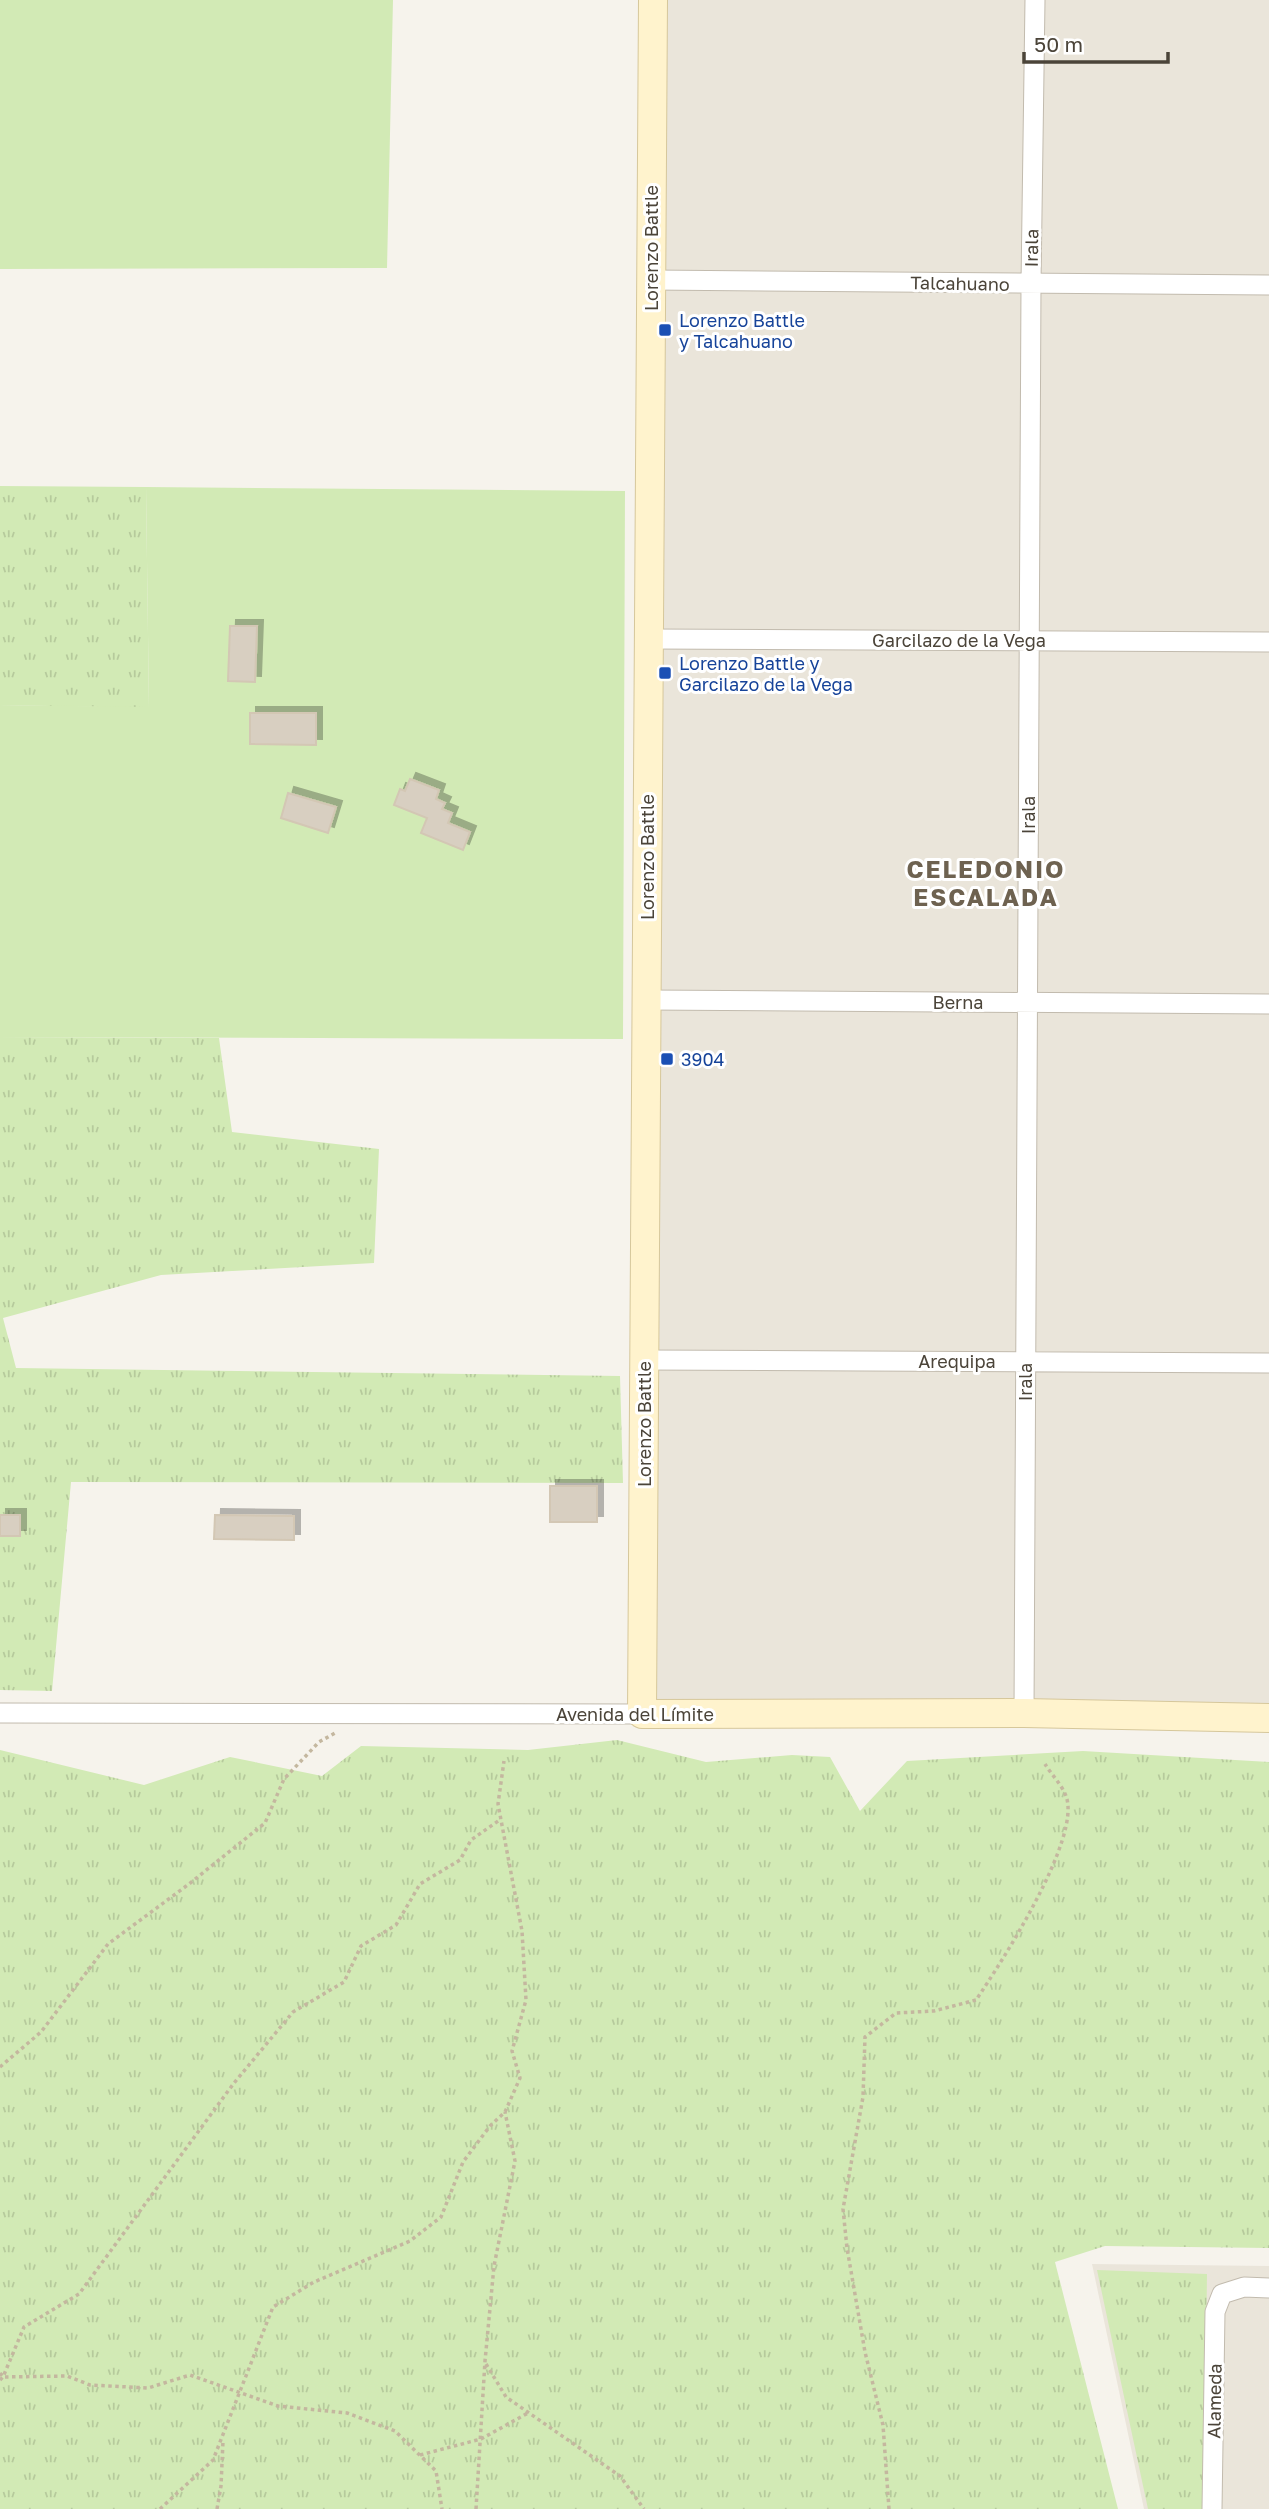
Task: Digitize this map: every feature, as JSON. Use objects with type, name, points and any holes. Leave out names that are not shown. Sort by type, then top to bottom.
[{"type":"street","name":"Lorenzo Battle","points":[[642,1714],[653,0]]},
{"type":"street","name":"Irala","points":[[1024,1713],[1031,284],[1035,0]]},
{"type":"street","name":"Talcahuano","points":[[651,280],[1269,285]]},
{"type":"street","name":"Garcilazo de la Vega","points":[[649,639],[1269,642]]},
{"type":"street","name":"Berna","points":[[647,1000],[1269,1004]]},
{"type":"street","name":"Arequipa","points":[[644,1360],[1269,1363]]},
{"type":"street","name":"Avenida del Límite","points":[[0,1713],[1024,1713],[1269,1718]]},
{"type":"street","name":"Alameda","points":[[1212,2509],[1215,2312],[1222,2294],[1244,2287],[1269,2288]]},
{"type":"path","points":[[0,2067],[40,2032],[107,1944],[189,1884],[265,1823],[284,1779],[319,1742],[340,1731]]},
{"type":"path","points":[[160,2509],[213,2460],[273,2306],[314,2282],[410,2241],[441,2217],[463,2162],[490,2126],[505,2112],[520,2078],[512,2051],[526,2000],[522,1931],[498,1804],[504,1761]]},
{"type":"path","points":[[889,2509],[883,2425],[865,2352],[843,2209],[863,2097],[866,2036],[896,2013],[934,2011],[976,2000],[1001,1962],[1047,1880],[1067,1820],[1066,1796],[1045,1764]]},
{"type":"path","points":[[442,2509],[436,2471],[395,2431],[348,2413],[278,2406],[190,2375],[148,2388],[90,2385],[66,2376],[1,2377],[24,2327],[79,2294],[234,2083],[293,2012],[344,1982],[361,1946],[397,1925],[420,1884],[460,1860],[471,1840],[501,1819]]},
{"type":"path","points":[[476,2509],[485,2361],[495,2266],[515,2161],[505,2112]]},
{"type":"path","points":[[485,2361],[506,2398],[620,2476],[644,2509]]},
{"type":"path","points":[[419,2455],[481,2439],[528,2413]]},
{"type":"path","points":[[217,2509],[221,2486],[223,2435]]},
{"type":"shaded area","points":[[653,0],[1269,0],[1269,1718],[642,1714]]},
{"type":"shaded area","points":[[1092,2264],[1269,2266],[1269,2509],[1144,2509]]},
{"type":"green space","points":[[0,0],[393,0],[387,268],[0,269]]},
{"type":"green space","points":[[0,486],[146,487],[149,708],[0,705]]},
{"type":"green space","points":[[146,487],[625,491],[623,1039],[0,1037],[0,705],[149,707]]},
{"type":"green space","points":[[0,1037],[219,1038],[232,1132],[379,1149],[374,1263],[161,1275],[3,1318],[16,1368],[620,1376],[623,1483],[71,1482],[52,1691],[0,1690]]},
{"type":"green space","points":[[617,1740],[706,1762],[792,1755],[830,1757],[860,1811],[907,1761],[1083,1751],[1269,1762],[1269,2248],[1105,2246],[1055,2262],[1118,2509],[0,2509],[0,1750],[144,1785],[230,1757],[322,1776],[361,1746],[528,1750]]},
{"type":"green space","points":[[1097,2270],[1207,2274],[1204,2509],[1148,2509]]},
{"type":"building","points":[[230,626],[257,626],[255,682],[228,681]]},
{"type":"building","points":[[250,713],[316,713],[316,745],[250,744]]},
{"type":"building","points":[[410,779],[439,790],[436,799],[445,803],[442,809],[452,813],[448,823],[470,832],[463,850],[421,833],[427,818],[394,805],[400,789],[405,791]]},
{"type":"building","points":[[288,793],[336,807],[328,833],[281,818]]},
{"type":"building","points":[[550,1486],[597,1486],[597,1522],[550,1522]]},
{"type":"building","points":[[0,1515],[20,1515],[20,1536],[0,1536]]},
{"type":"building","points":[[215,1515],[294,1516],[294,1540],[214,1539]]},
{"type":"place","name":"Lorenzo Battle y Talcahuano","points":[[665,330]]},
{"type":"place","name":"Lorenzo Battle y Garcilazo de la Vega","points":[[665,673]]},
{"type":"place","name":"3904","points":[[667,1059]]},
{"type":"district","name":"CELEDONIO ESCALADA","points":[[986,882]]}]
